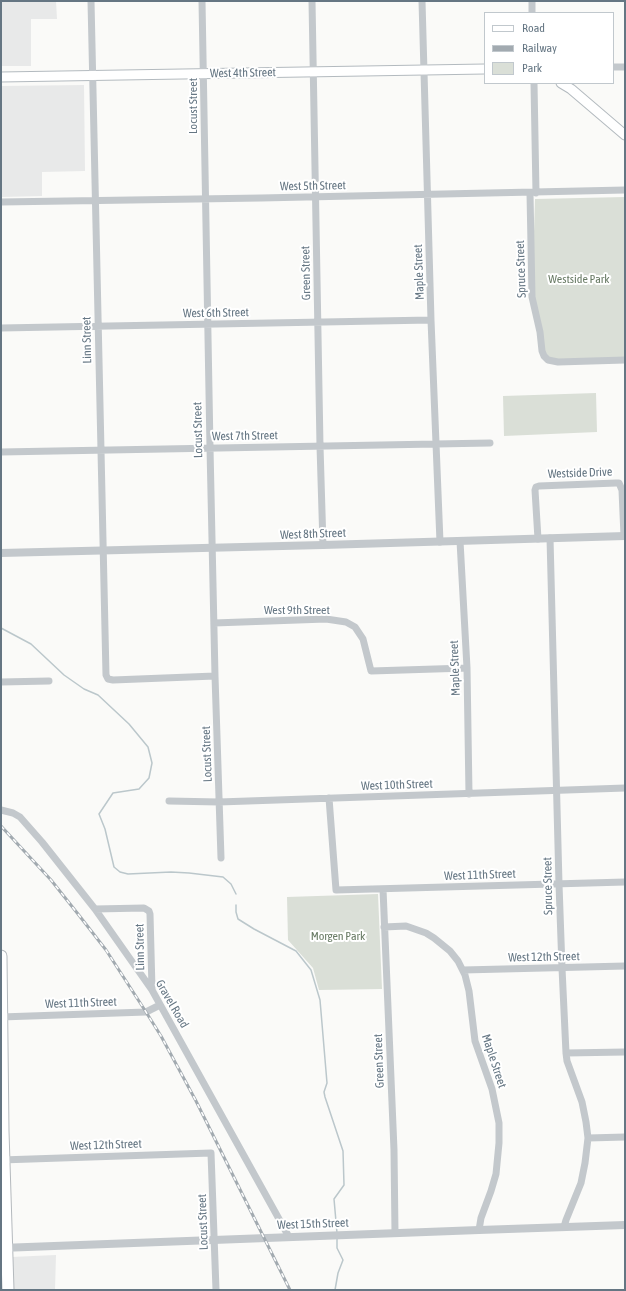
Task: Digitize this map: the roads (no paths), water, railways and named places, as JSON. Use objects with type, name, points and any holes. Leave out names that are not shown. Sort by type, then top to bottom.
[{"type":"highway","points":[[1,956],[4,1248],[8,1290]]},
{"type":"main road","name":"West 4th Street","points":[[1,77],[484,69]]},
{"type":"main road","points":[[573,86],[625,135]]},
{"type":"street","name":"Linn Street","points":[[91,1],[106,675],[108,679],[113,680],[215,676]]},
{"type":"street","name":"Locust Street","points":[[202,1],[207,324],[215,676],[221,858]]},
{"type":"street","name":"Green Street","points":[[312,1],[323,545]]},
{"type":"street","name":"Maple Street","points":[[422,1],[431,320],[440,542]]},
{"type":"street","points":[[532,1],[532,12]]},
{"type":"street","points":[[614,67],[625,67]]},
{"type":"street","name":"Spruce Street","points":[[534,84],[532,297],[540,332],[542,351],[548,360],[558,362],[625,360]]},
{"type":"street","name":"West 5th Street","points":[[1,202],[533,193],[625,190]]},
{"type":"street","name":"West 6th Street","points":[[1,328],[431,320]]},
{"type":"street","name":"West 7th Street","points":[[1,452],[490,443]]},
{"type":"street","name":"Westside Drive","points":[[538,538],[536,487],[619,483],[622,486],[625,536]]},
{"type":"street","name":"West 8th Street","points":[[1,553],[625,536]]},
{"type":"street","name":"Spruce Street","points":[[550,538],[558,791],[559,884],[566,1054],[567,1061],[582,1102],[588,1138],[581,1182],[564,1227]]},
{"type":"street","name":"Maple Street","points":[[460,541],[467,668],[469,794]]},
{"type":"street","name":"West 9th Street","points":[[214,623],[326,619],[346,622],[355,627],[363,639],[371,671],[467,668]]},
{"type":"street","points":[[1,682],[49,681]]},
{"type":"street","name":"West 10th Street","points":[[169,801],[219,802],[625,788]]},
{"type":"street","name":"West 11th Street","points":[[329,798],[336,890],[625,882]]},
{"type":"street","name":"Gravel Road","points":[[1,810],[13,813],[26,823],[95,908],[152,990],[289,1237]]},
{"type":"street","name":"Green Street","points":[[383,889],[394,1150],[395,1233]]},
{"type":"street","name":"Linn Street","points":[[95,908],[144,908],[149,911],[152,990]]},
{"type":"street","name":"Maple Street","points":[[384,927],[406,926],[426,933],[450,951],[463,970],[469,991],[475,1041],[492,1089],[499,1123],[496,1174],[481,1218],[479,1230]]},
{"type":"street","name":"West 12th Street","points":[[463,970],[625,966]]},
{"type":"street","name":"West 11th Street","points":[[2,1017],[146,1012],[160,1005]]},
{"type":"street","points":[[566,1054],[625,1052]]},
{"type":"street","points":[[588,1138],[625,1137]]},
{"type":"street","name":"Locust Street","points":[[212,1153],[216,1290]]},
{"type":"street","name":"West 12th Street","points":[[3,1160],[212,1153]]},
{"type":"street","name":"West 15th Street","points":[[4,1248],[321,1235],[625,1225]]},
{"type":"waterway","points":[[1,628],[31,644],[64,675],[84,689],[98,695],[129,724],[148,747],[152,763],[149,778],[139,789],[113,793],[99,814],[105,829],[114,867],[120,872],[128,874],[171,872],[223,877],[231,884],[236,894]]},
{"type":"waterway","points":[[236,905],[238,919],[296,951],[311,970],[320,1000],[327,1083],[324,1092],[343,1151],[344,1185],[334,1199],[337,1233]]},
{"type":"waterway","points":[[335,1290],[338,1273],[343,1260],[337,1248],[337,1239]]},
{"type":"railway","points":[[1,826],[51,880],[106,950],[161,1036],[196,1101],[290,1290]]},
{"type":"park label","name":"Westside Park","points":[[579,279]]},
{"type":"park label","name":"Morgen Park","points":[[338,936]]}]
